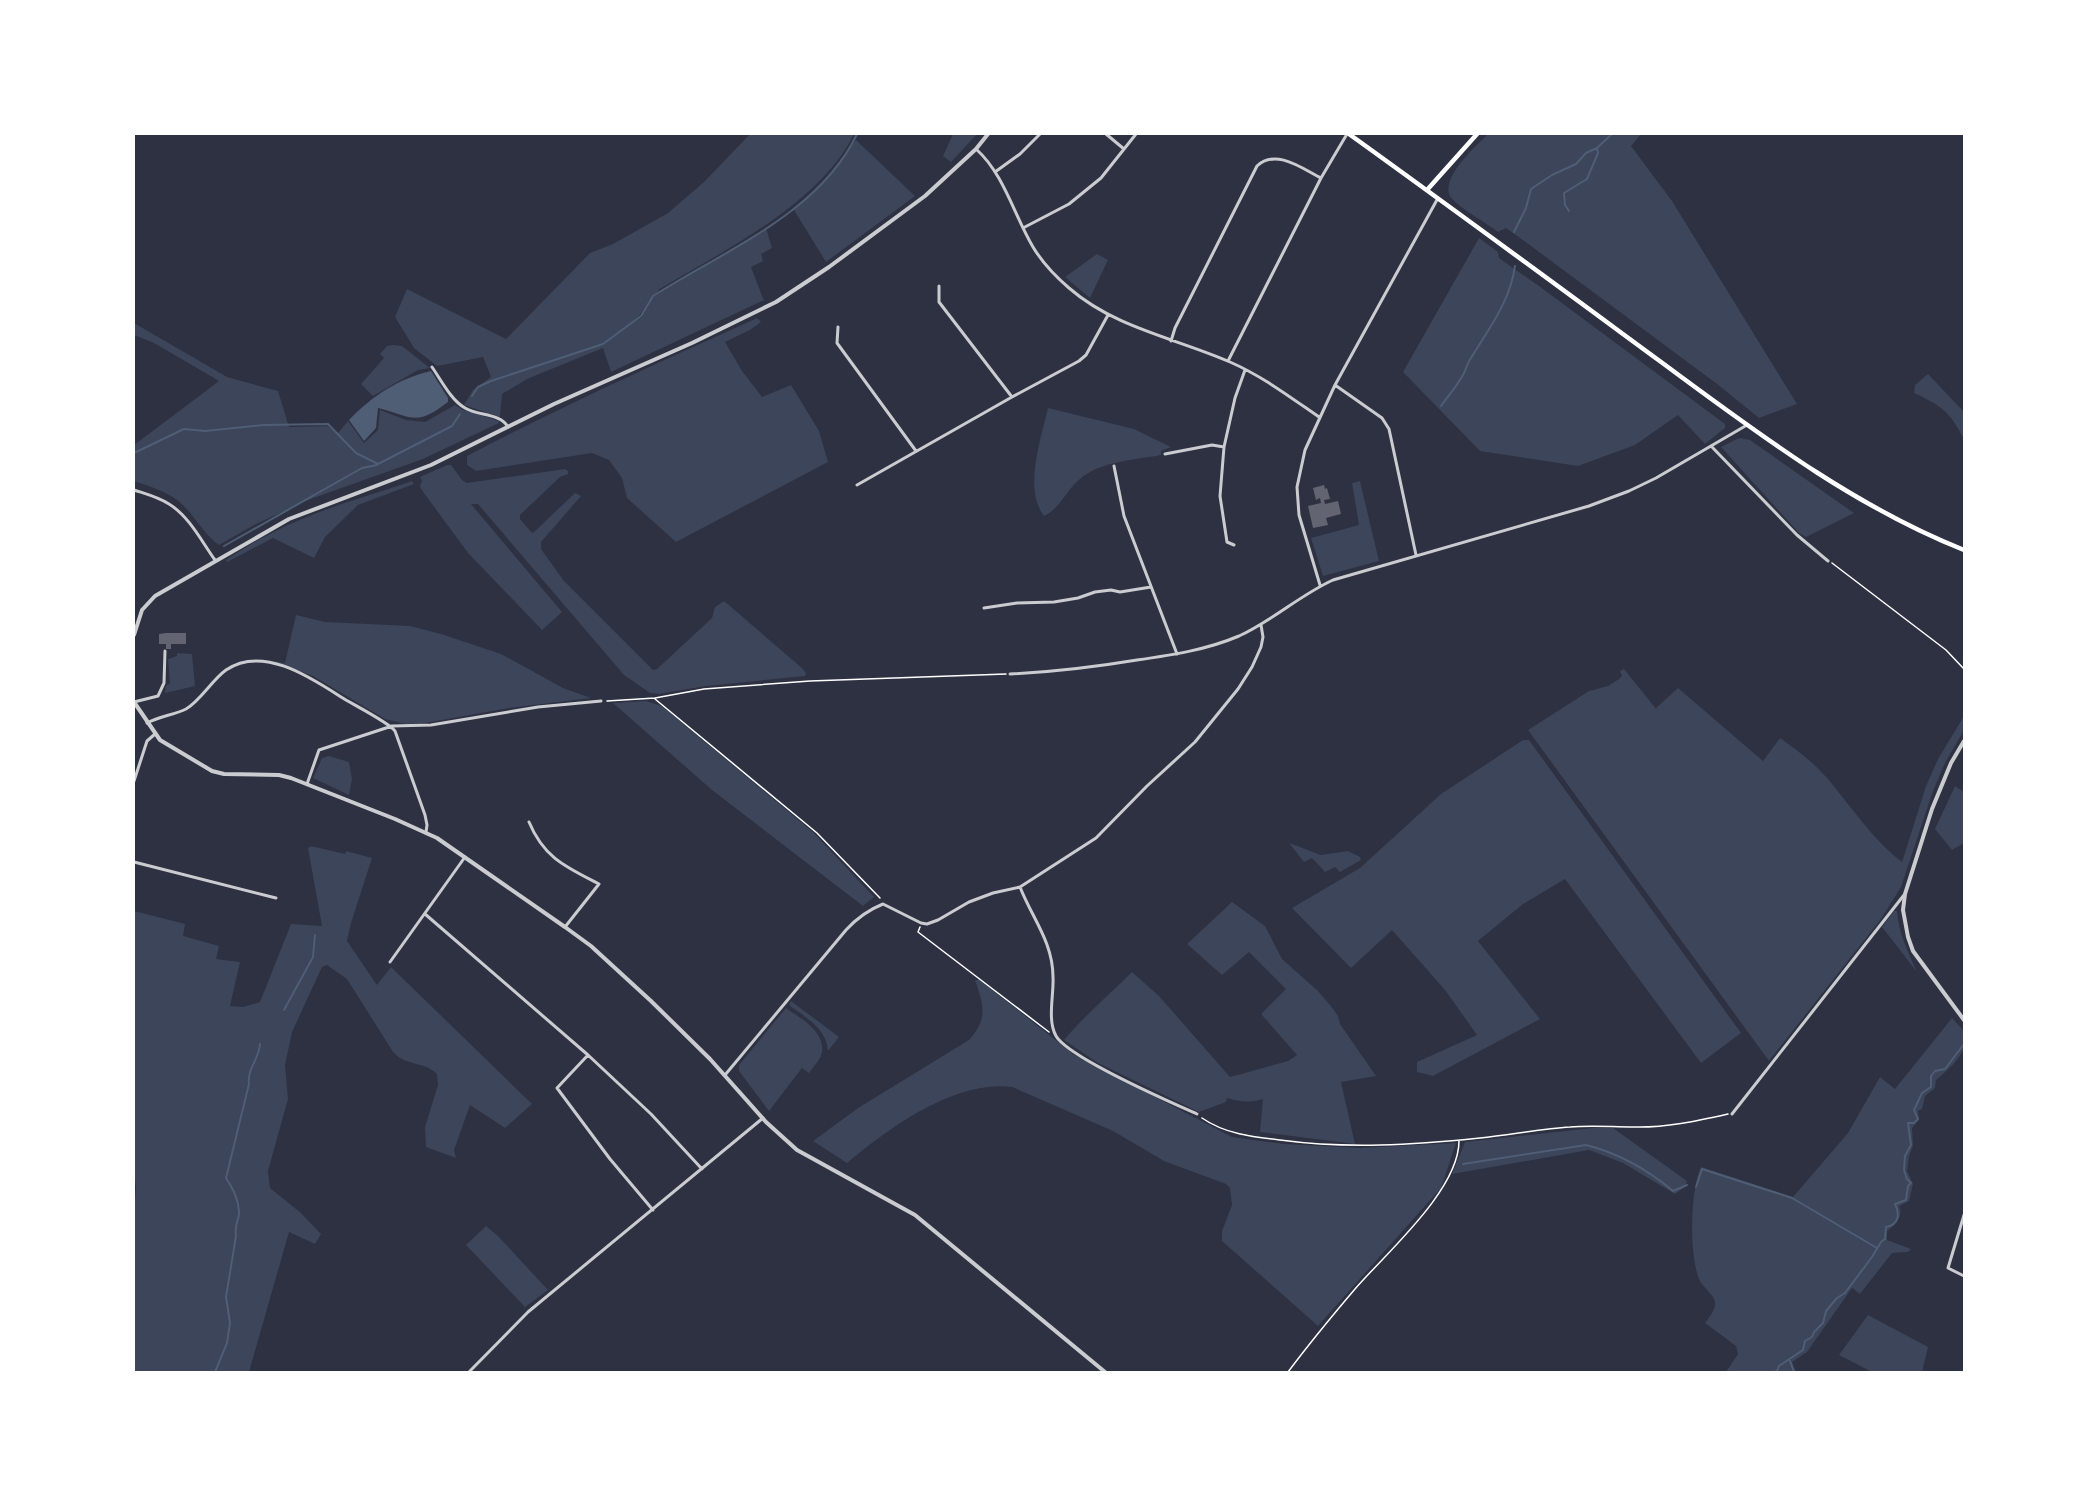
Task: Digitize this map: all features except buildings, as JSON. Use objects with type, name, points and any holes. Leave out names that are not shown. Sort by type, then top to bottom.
[{"type":"main road","points":[[1348,134],[1747,425],[1829,481],[1925,534],[1965,550]]},
{"type":"main road","points":[[1426,189],[1477,134]]},
{"type":"street","points":[[134,635],[142,610],[148,602],[215,560],[289,519],[310,509],[422,469],[564,399],[692,343],[776,302],[837,262],[925,196],[976,149],[988,134]]},
{"type":"street","points":[[995,172],[1020,154],[1040,134]]},
{"type":"street","points":[[1106,134],[1124,148]]},
{"type":"street","points":[[1023,228],[1069,204],[1101,178],[1136,134]]},
{"type":"street","points":[[1228,362],[1321,178],[1348,134]]},
{"type":"street","points":[[976,149],[995,172],[1034,248],[1060,280],[1085,302],[1108,315],[1245,370],[1268,382],[1319,417]]},
{"type":"street","points":[[1172,341],[1175,328],[1257,166],[1266,160],[1280,159],[1321,178]]},
{"type":"street","points":[[1320,586],[1299,515],[1298,487],[1305,450],[1335,385],[1438,198]]},
{"type":"street","points":[[939,286],[939,302],[1012,397]]},
{"type":"street","points":[[857,484],[1079,362],[1086,355],[1108,315]]},
{"type":"street","points":[[838,327],[837,343],[916,451]]},
{"type":"street","points":[[432,367],[456,401],[465,408],[503,420],[508,427]]},
{"type":"street","points":[[1234,545],[1227,542],[1220,496],[1224,447],[1232,409],[1245,370]]},
{"type":"street","points":[[1335,385],[1382,418],[1389,429],[1416,555]]},
{"type":"street","points":[[1010,674],[1056,671],[1177,654],[1216,644],[1261,624],[1333,580],[1609,499],[1656,478],[1747,425]]},
{"type":"street","points":[[1165,454],[1212,445],[1224,447]]},
{"type":"street","points":[[1712,447],[1797,535],[1828,561]]},
{"type":"street","points":[[1114,466],[1124,516],[1177,654]]},
{"type":"street","points":[[134,490],[156,497],[172,506],[215,560]]},
{"type":"street","points":[[984,608],[1017,603],[1054,602],[1078,598],[1095,592],[1111,590],[1120,592],[1151,587]]},
{"type":"street","points":[[725,1075],[846,930],[858,917],[870,909],[884,904],[927,924],[969,902],[993,893],[1020,887],[1096,838],[1147,786],[1195,742],[1252,667],[1261,647],[1263,637],[1261,624]]},
{"type":"street","points":[[165,651],[164,683],[158,696],[134,702],[155,734],[166,745],[212,771],[224,774],[279,776],[306,784],[426,832],[465,857],[591,946],[651,1001],[725,1075],[763,1118],[797,1150],[915,1215],[1105,1372]]},
{"type":"street","points":[[147,723],[187,708],[227,670],[260,661],[276,664],[311,678],[392,726],[424,815],[427,825],[426,832]]},
{"type":"street","points":[[306,784],[319,750],[392,726],[431,725],[538,706],[601,701]]},
{"type":"street","points":[[134,713],[139,710]]},
{"type":"street","points":[[134,781],[147,741],[155,734]]},
{"type":"street","points":[[1965,741],[1942,782],[1905,894],[1903,910],[1904,924],[1913,951],[1965,1020]]},
{"type":"street","points":[[529,822],[536,839],[546,852],[568,868],[599,884],[565,927]]},
{"type":"street","points":[[390,962],[465,857]]},
{"type":"street","points":[[134,862],[276,898]]},
{"type":"street","points":[[1020,887],[1051,952],[1054,976],[1052,1019],[1057,1038],[1071,1050],[1096,1065],[1197,1114]]},
{"type":"street","points":[[1732,1114],[1905,894]]},
{"type":"street","points":[[425,914],[588,1055],[651,1114],[702,1169]]},
{"type":"street","points":[[588,1055],[556,1088],[610,1159],[653,1210]]},
{"type":"street","points":[[470,1372],[528,1312],[763,1118]]},
{"type":"street","points":[[1965,1215],[1948,1268],[1965,1276]]},
{"type":"path","points":[[1828,561],[1946,650],[1965,669]]},
{"type":"path","points":[[601,701],[655,698],[704,689],[810,681],[1010,674]]},
{"type":"path","points":[[655,698],[817,833],[878,894],[884,904]]},
{"type":"path","points":[[918,932],[1057,1038]]},
{"type":"path","points":[[1197,1114],[1211,1124],[1232,1132],[1314,1144],[1388,1145],[1460,1140],[1570,1127],[1655,1126],[1732,1114]]},
{"type":"path","points":[[1288,1372],[1355,1289],[1440,1195],[1460,1140]]},
{"type":"shaded area","points":[[750,134],[854,134],[838,159],[794,204],[740,242],[658,290],[653,297],[766,228],[772,248],[761,254],[763,261],[751,267],[764,301],[611,372],[603,348],[527,379],[502,394],[500,417],[464,405],[473,390],[491,377],[483,357],[437,366],[414,348],[395,317],[407,289],[506,339],[590,253],[613,244],[668,213],[704,182]],"holes":[[[653,297],[641,318],[634,320]]]},
{"type":"shaded area","points":[[953,134],[977,134],[951,162],[943,156]]},
{"type":"shaded area","points":[[1488,134],[1641,134],[1631,146],[1672,201],[1797,404],[1759,418],[1717,384],[1506,228],[1498,232],[1452,199],[1449,183],[1453,173]]},
{"type":"shaded area","points":[[856,140],[915,196],[826,262],[794,210],[823,182]]},
{"type":"shaded area","points":[[1479,238],[1498,252],[1499,258],[1725,424],[1725,428],[1705,444],[1678,415],[1635,445],[1578,466],[1480,451],[1403,372]]},
{"type":"shaded area","points":[[1097,254],[1108,260],[1090,298],[1065,277]]},
{"type":"shaded area","points":[[757,318],[761,322],[725,342],[742,371],[762,397],[791,385],[819,431],[828,462],[676,542],[627,498],[622,478],[609,460],[592,453],[476,471],[467,465],[467,456],[611,385]]},
{"type":"shaded area","points":[[134,323],[227,377],[278,391],[289,427],[328,426],[337,434],[348,421],[364,443],[378,430],[380,410],[406,420],[425,422],[455,405],[499,421],[499,423],[423,459],[308,500],[254,525],[219,545],[177,500],[162,491],[134,481],[134,445],[219,381],[154,343],[134,335]]},
{"type":"shaded area","points":[[387,346],[402,346],[430,368],[418,370],[373,396],[361,384],[384,358],[380,354]]},
{"type":"shaded area","points":[[431,371],[448,398],[448,402],[428,415],[414,418],[378,408],[376,428],[364,441],[349,420],[386,390],[408,378]]},
{"type":"shaded area","points":[[1928,374],[1964,412],[1964,439],[1944,410],[1914,393],[1915,385]]},
{"type":"shaded area","points":[[1048,408],[1134,429],[1171,447],[1161,451],[1161,455],[1119,462],[1088,473],[1075,483],[1050,513],[1044,516],[1038,505],[1034,478]]},
{"type":"shaded area","points":[[1739,438],[1750,440],[1854,513],[1806,537],[1799,533],[1721,447]]},
{"type":"shaded area","points":[[451,465],[467,483],[565,469],[568,471],[568,474],[560,477],[520,515],[520,519],[532,533],[575,493],[581,496],[541,542],[541,549],[564,581],[653,670],[657,669],[712,618],[715,607],[724,601],[802,668],[806,673],[805,676],[706,686],[658,694],[650,693],[624,675],[478,504],[471,504],[562,612],[542,630],[468,553],[421,489],[420,477]]},
{"type":"shaded area","points":[[412,481],[414,484],[358,505],[325,537],[314,558],[273,538],[227,562],[226,560],[287,525],[340,504]]},
{"type":"shaded area","points":[[1360,481],[1379,561],[1323,576],[1311,538],[1359,525],[1352,483]]},
{"type":"shaded area","points":[[296,615],[325,622],[410,626],[441,634],[501,654],[563,688],[591,698],[509,708],[425,723],[406,724],[385,719],[313,676],[272,661],[285,663]]},
{"type":"shaded area","points":[[177,653],[192,654],[195,686],[165,693],[166,686],[170,683],[168,659],[177,656]]},
{"type":"shaded area","points":[[1624,669],[1657,710],[1656,708],[1678,688],[1763,761],[1780,738],[1822,772],[1871,833],[1902,862],[1926,786],[1938,759],[1964,716],[1964,730],[1945,763],[1933,791],[1901,887],[1881,919],[1769,1061],[1528,730],[1589,691],[1608,686],[1622,676],[1620,671]]},
{"type":"shaded area","points":[[646,701],[662,706],[814,833],[874,897],[863,906],[712,790],[613,703]]},
{"type":"shaded area","points":[[1523,740],[1529,740],[1741,1033],[1701,1063],[1565,879],[1523,904],[1478,941],[1540,1019],[1433,1076],[1417,1072],[1417,1062],[1477,1035],[1445,990],[1392,930],[1351,968],[1292,908],[1360,868],[1441,794]]},
{"type":"shaded area","points":[[329,756],[349,762],[352,779],[349,795],[313,778],[322,758]]},
{"type":"shaded area","points":[[1955,786],[1964,792],[1964,843],[1952,850],[1935,829]]},
{"type":"shaded area","points":[[1289,843],[1321,855],[1348,851],[1360,857],[1361,860],[1340,872],[1335,867],[1325,872],[1312,858],[1304,862]]},
{"type":"shaded area","points":[[311,846],[345,854],[346,851],[372,858],[347,941],[377,985],[391,967],[532,1104],[505,1128],[470,1105],[454,1150],[456,1158],[426,1147],[425,1127],[438,1085],[437,1074],[426,1067],[404,1060],[393,1052],[347,979],[327,965],[322,967],[292,1032],[285,1065],[288,1099],[268,1171],[270,1188],[301,1213],[321,1234],[315,1244],[289,1232],[249,1372],[134,1372],[136,1188],[134,1172],[134,911],[185,924],[183,936],[219,946],[216,959],[240,962],[230,1006],[243,1007],[260,1002],[291,924],[322,926],[308,848]]},
{"type":"shaded area","points":[[1232,902],[1265,926],[1282,959],[1318,991],[1330,1005],[1338,1016],[1340,1024],[1376,1076],[1341,1082],[1355,1144],[1260,1132],[1263,1099],[1245,1102],[1227,1098],[1226,1102],[1199,1112],[1098,1063],[1064,1040],[1132,972],[1159,996],[1230,1077],[1288,1061],[1297,1055],[1261,1014],[1286,989],[1249,952],[1222,975],[1187,944]]},
{"type":"shaded area","points":[[1894,911],[1897,911],[1902,935],[1917,972],[1882,927]]},
{"type":"shaded area","points":[[975,980],[980,980],[1073,1054],[1232,1137],[1284,1144],[1360,1148],[1456,1143],[1441,1188],[1318,1326],[1222,1241],[1222,1231],[1232,1205],[1230,1188],[1226,1184],[1164,1161],[1113,1131],[1012,1087],[990,1087],[968,1091],[945,1099],[882,1135],[847,1163],[813,1141],[858,1108],[969,1040],[982,1019],[981,997]]},
{"type":"shaded area","points":[[791,1001],[839,1037],[828,1051],[824,1036],[808,1019],[789,1005]]},
{"type":"shaded area","points":[[786,1008],[816,1031],[822,1044],[822,1052],[809,1073],[802,1068],[769,1111],[739,1071],[739,1065]]},
{"type":"shaded area","points":[[1952,1018],[1963,1031],[1964,1047],[1957,1060],[1936,1080],[1935,1088],[1925,1096],[1922,1109],[1918,1111],[1919,1120],[1912,1128],[1913,1146],[1907,1171],[1913,1184],[1909,1201],[1899,1206],[1900,1217],[1887,1231],[1887,1240],[1911,1249],[1908,1252],[1892,1253],[1860,1294],[1852,1288],[1807,1352],[1792,1362],[1796,1372],[1726,1372],[1738,1354],[1736,1346],[1705,1323],[1713,1311],[1715,1302],[1699,1279],[1692,1239],[1693,1206],[1701,1167],[1793,1197],[1848,1133],[1880,1077],[1895,1089]]},
{"type":"shaded area","points":[[1593,1128],[1613,1128],[1687,1181],[1685,1187],[1675,1194],[1623,1163],[1589,1150],[1452,1174],[1465,1142]]},
{"type":"shaded area","points":[[486,1226],[548,1290],[525,1307],[466,1245]]},
{"type":"shaded area","points":[[1868,1315],[1928,1347],[1922,1372],[1872,1372],[1839,1355]]},
{"type":"waterway","points":[[472,396],[478,387],[491,381],[603,344],[641,316],[653,296],[742,244],[796,207],[820,186],[841,161],[857,134]]},
{"type":"waterway","points":[[1514,232],[1526,208],[1531,189],[1552,175],[1576,164],[1586,153],[1597,148],[1612,134]]},
{"type":"waterway","points":[[1569,211],[1565,205],[1564,193],[1587,179],[1598,153],[1597,148]]},
{"type":"waterway","points":[[1441,406],[1461,379],[1504,303],[1515,266]]},
{"type":"waterway","points":[[134,453],[184,429],[205,431],[263,425],[328,424],[356,453],[378,464],[452,426],[460,414]]},
{"type":"waterway","points":[[224,546],[362,468],[377,465]]},
{"type":"waterway","points":[[284,1010],[313,957],[315,935]]},
{"type":"waterway","points":[[215,1372],[227,1343],[230,1323],[226,1297],[239,1214],[236,1198],[226,1178],[250,1073],[260,1044]]},
{"type":"waterway","points":[[1774,1372],[1803,1350],[1805,1341],[1812,1337],[1823,1323],[1826,1311],[1837,1298],[1845,1293],[1885,1239],[1886,1227],[1896,1221],[1898,1212],[1895,1204],[1906,1200],[1908,1186],[1911,1183],[1904,1170],[1905,1156],[1911,1145],[1908,1123],[1914,1123],[1918,1119],[1914,1110],[1922,1093],[1931,1087],[1931,1076],[1935,1071],[1945,1069],[1964,1044]]},
{"type":"waterway","points":[[1463,1164],[1586,1145],[1632,1163],[1673,1191],[1687,1185]]},
{"type":"waterway","points":[[1696,1187],[1702,1169],[1792,1198],[1877,1248]]},
{"type":"waterway","points":[[1790,1361],[1794,1372]]}]
